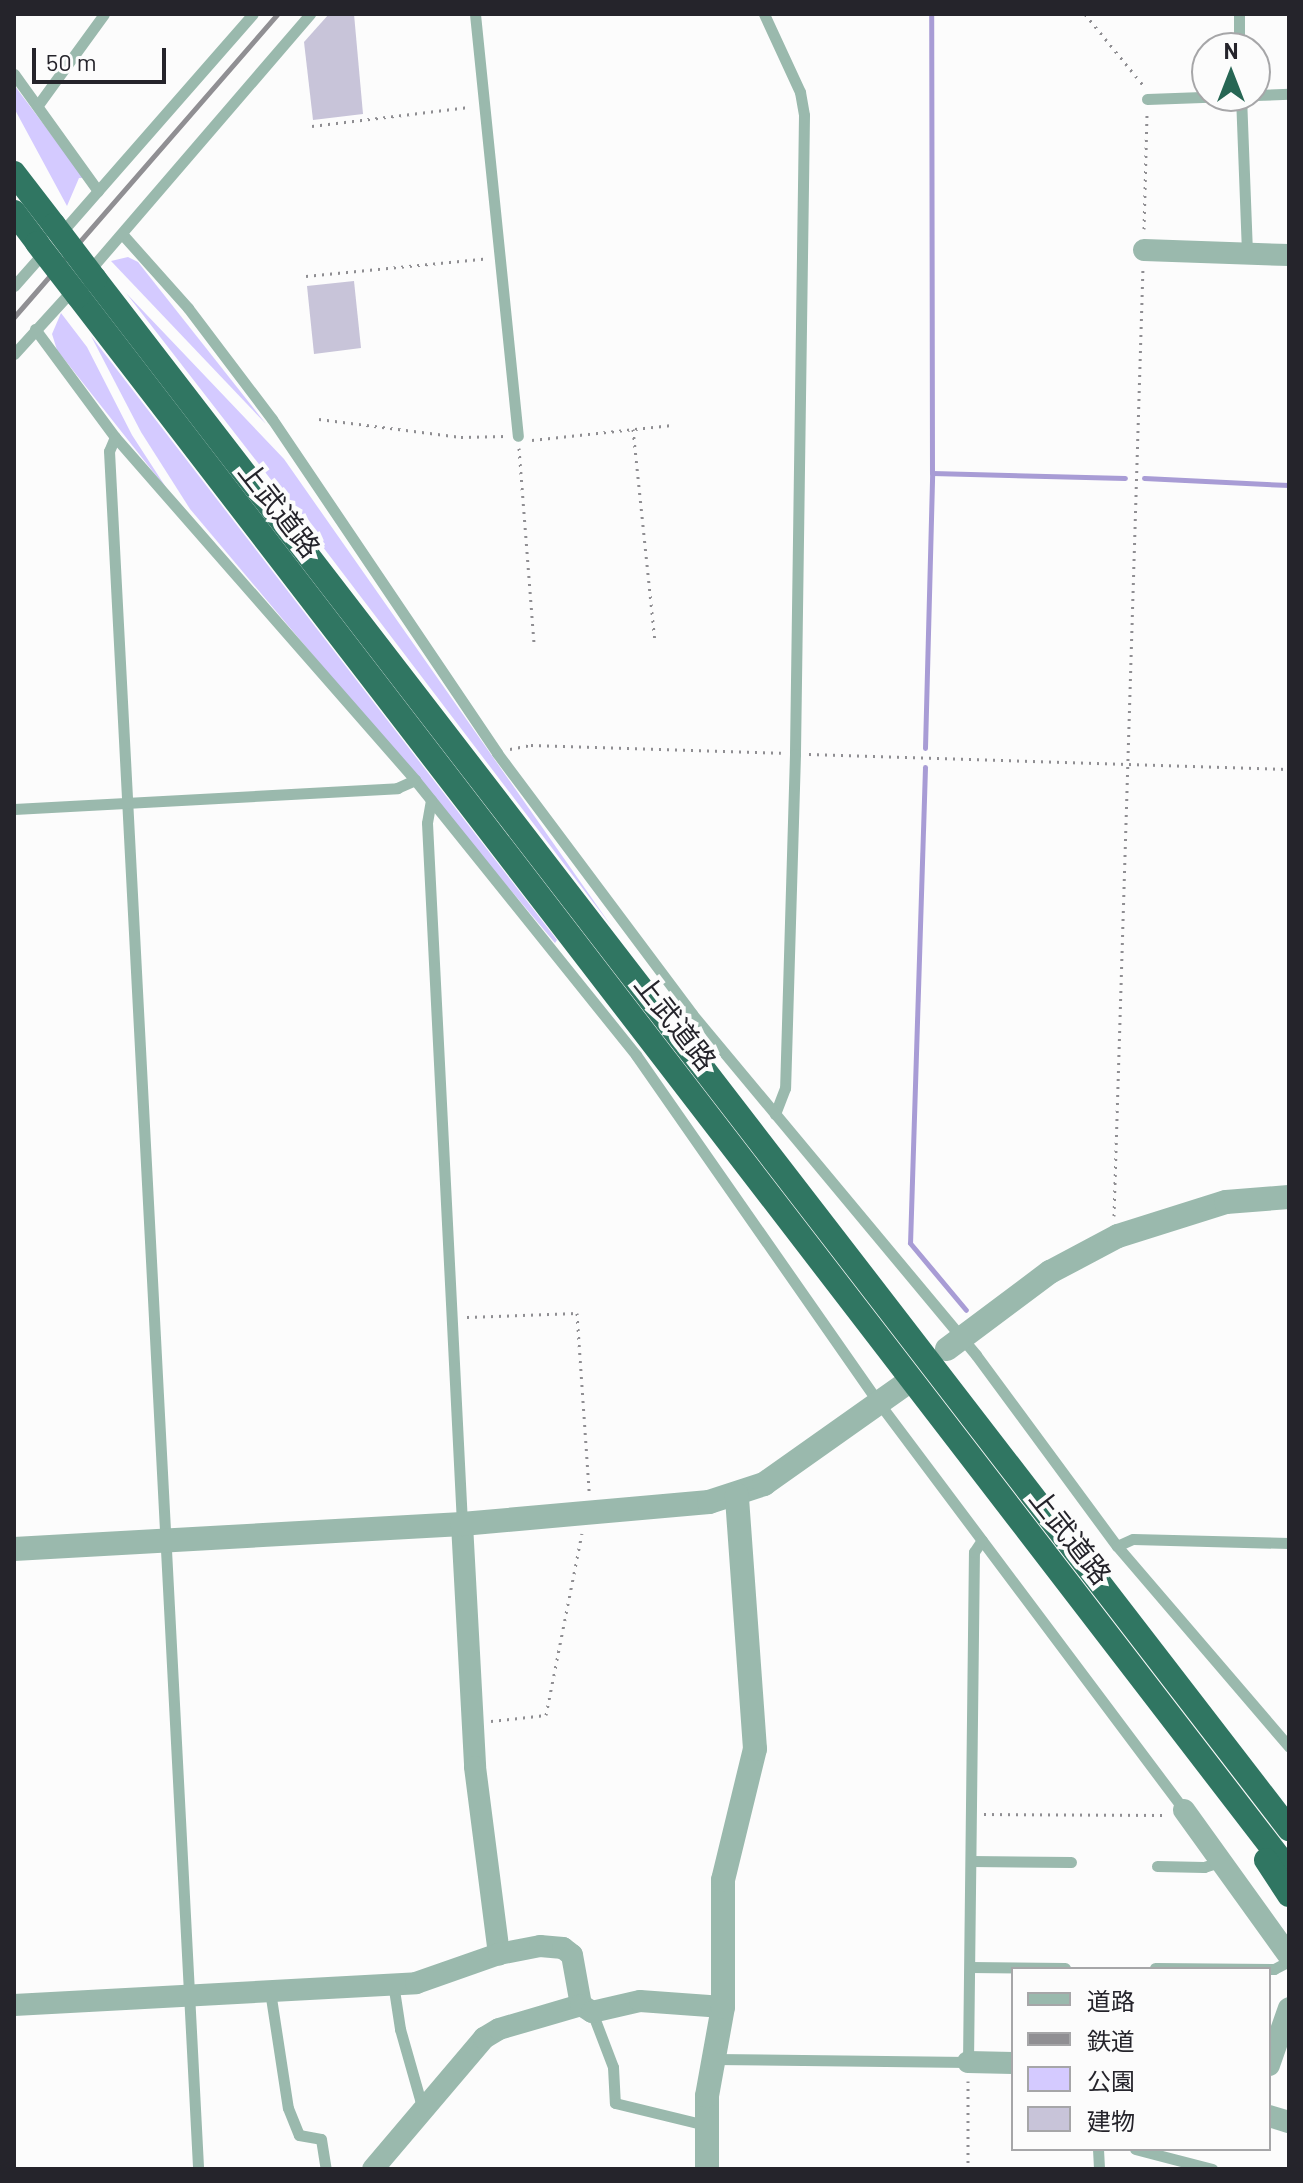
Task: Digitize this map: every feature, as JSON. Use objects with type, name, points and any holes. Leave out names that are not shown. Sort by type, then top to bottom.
[{"type":"highway","name":"上武道路","points":[[14,173],[46,234],[644,1048],[1156,1696],[1289,1870]]},
{"type":"highway","name":"上武道路","points":[[14,212],[46,234]]},
{"type":"highway","name":"上武道路","points":[[87,288],[684,1021],[1289,1829]]},
{"type":"highway","points":[[1167,1668],[1289,1801]]},
{"type":"highway","points":[[1156,1696],[1289,1895]]},
{"type":"street","points":[[1144,250],[1289,255]]},
{"type":"street","points":[[954,1343],[1050,1272],[1118,1236],[1196,1209],[1289,1197]]},
{"type":"street","points":[[14,1549],[462,1524],[675,1506],[737,1495],[793,1466],[901,1387]]},
{"type":"street","points":[[707,2169],[705,2125],[723,2007],[723,1880],[755,1749],[737,1495]]},
{"type":"street","points":[[462,1524],[475,1767],[499,1954]]},
{"type":"street","points":[[1184,1810],[1289,1958]]},
{"type":"street","points":[[14,2005],[393,1983],[437,1977],[499,1954],[540,1946],[568,1950],[587,2009]]},
{"type":"street","points":[[373,2169],[429,2109],[484,2038],[587,2009],[640,2001],[723,2007]]},
{"type":"street","points":[[1271,2059],[1289,2008]]},
{"type":"street","points":[[968,2062],[1011,2063]]},
{"type":"lane","points":[[38,105],[104,14]]},
{"type":"lane","points":[[14,286],[253,14]]},
{"type":"lane","points":[[14,354],[123,235],[310,14]]},
{"type":"lane","points":[[475,14],[518,436]]},
{"type":"lane","points":[[764,14],[800,92],[804,115],[795,754],[785,1088],[775,1114]]},
{"type":"lane","points":[[14,74],[98,191]]},
{"type":"lane","points":[[1147,99],[1191,97]]},
{"type":"lane","points":[[1242,112],[1247,253]]},
{"type":"lane","points":[[123,235],[188,308],[272,419],[497,753],[684,1021],[775,1114],[1117,1546],[1289,1747]]},
{"type":"lane","points":[[35,329],[115,437],[644,1048],[879,1403],[1184,1810]]},
{"type":"lane","points":[[115,437],[109,451],[168,1540],[198,2169]]},
{"type":"lane","points":[[14,809],[397,788],[415,780]]},
{"type":"lane","points":[[431,800],[427,823],[462,1524]]},
{"type":"lane","points":[[1117,1546],[1133,1539],[1289,1543]]},
{"type":"lane","points":[[715,2059],[968,2062],[974,1552],[982,1540]]},
{"type":"lane","points":[[971,1861],[1071,1862]]},
{"type":"lane","points":[[1157,1866],[1204,1867],[1222,1861]]},
{"type":"lane","points":[[1271,1969],[1289,1958]]},
{"type":"lane","points":[[970,1967],[1011,1967]]},
{"type":"lane","points":[[393,1983],[400,2029],[420,2099],[429,2109]]},
{"type":"lane","points":[[270,1991],[288,2108],[299,2135],[321,2139],[326,2169]]},
{"type":"lane","points":[[587,2009],[613,2067],[615,2103],[705,2125]]},
{"type":"lane","points":[[1143,2151],[1212,2169]]},
{"type":"path","points":[[1085,14],[1139,78],[1147,99],[1125,764],[1118,1236]]},
{"type":"path","points":[[312,126],[484,106]]},
{"type":"path","points":[[306,276],[499,257]]},
{"type":"path","points":[[319,419],[461,437],[518,436],[527,441],[672,425]]},
{"type":"path","points":[[633,429],[655,642]]},
{"type":"path","points":[[518,436],[534,644]]},
{"type":"path","points":[[497,753],[531,745],[1289,769]]},
{"type":"path","points":[[972,1814],[1168,1815],[1184,1810]]},
{"type":"path","points":[[968,2062],[968,2169]]},
{"type":"green space","points":[[14,85],[84,178],[79,178],[67,206],[14,108]]},
{"type":"green space","points":[[128,257],[138,262],[266,424],[111,261]]},
{"type":"green space","points":[[126,293],[284,459],[612,927],[310,530]]},
{"type":"green space","points":[[61,313],[87,347],[132,435],[169,492],[57,350],[52,334]]},
{"type":"green space","points":[[91,336],[557,940],[555,943],[190,509],[141,432]]},
{"type":"building","points":[[329,14],[354,14],[363,114],[313,120],[304,42]]},
{"type":"building","points":[[354,281],[361,348],[314,354],[307,286]]},
{"type":"waterway","points":[[925,748],[932,473],[931,14]]},
{"type":"waterway","points":[[932,473],[1125,478]]},
{"type":"waterway","points":[[1144,478],[1289,485]]},
{"type":"waterway","points":[[925,767],[910,1243],[966,1310]]},
{"type":"railway","points":[[14,317],[277,14]]}]
